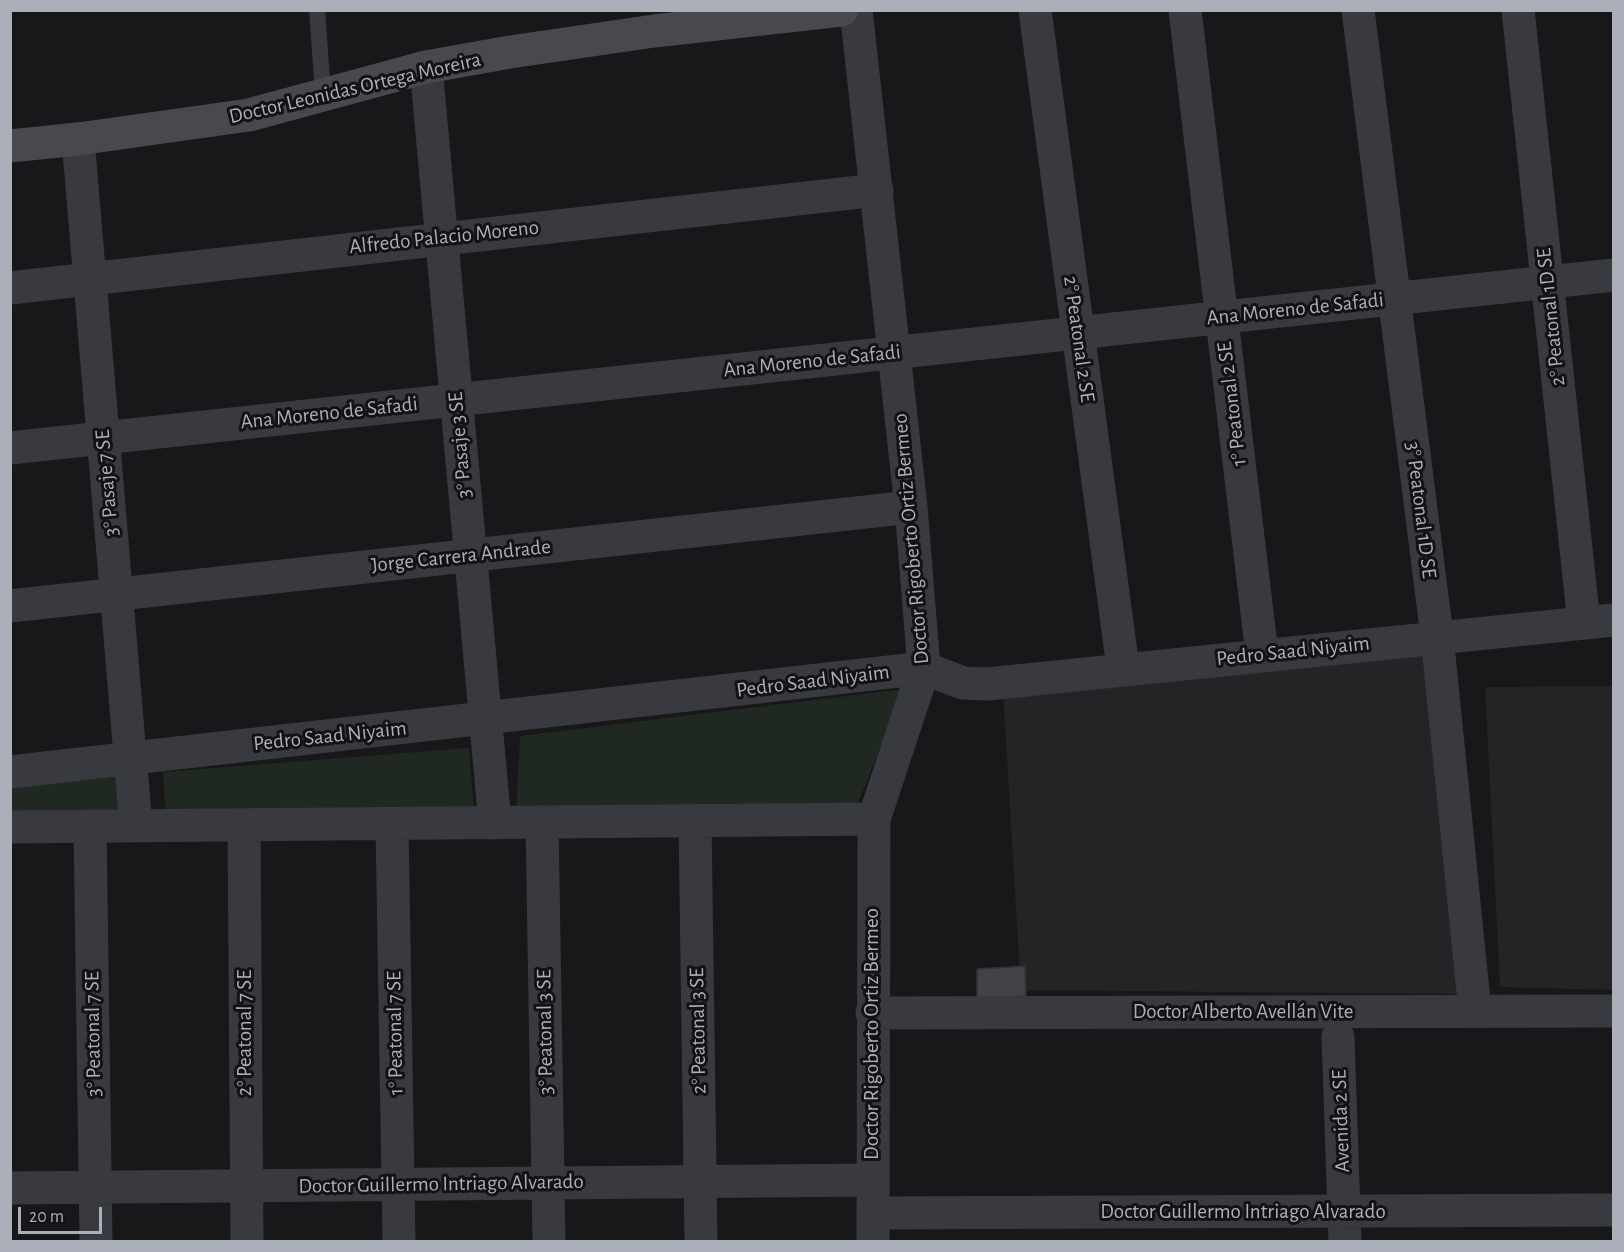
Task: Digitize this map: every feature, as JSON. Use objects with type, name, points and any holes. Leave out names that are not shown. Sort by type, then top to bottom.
[{"type":"street","name":"Doctor Leonidas Ortega Moreira","points":[[10,146],[78,140],[249,115],[323,93],[426,67],[643,33],[842,10]]},
{"type":"street","name":"Doctor Rigoberto Ortiz Bermeo","points":[[856,10],[911,507],[924,668],[874,819],[873,1228]]},
{"type":"street","name":"2° Peatonal 2 SE","points":[[1035,10],[1123,668]]},
{"type":"street","name":"1° Peatonal 2 SE","points":[[1185,10],[1262,654]]},
{"type":"street","name":"3° Peatonal 1D SE","points":[[1358,10],[1437,636],[1475,1011]]},
{"type":"street","name":"2° Peatonal 1D SE","points":[[1518,10],[1547,282],[1599,622]]},
{"type":"street","name":"3° Pasaje 3 SE","points":[[426,67],[495,823]]},
{"type":"street","name":"3° Pasaje 7 SE","points":[[78,140],[136,826]]},
{"type":"street","name":"Alfredo Palacio Moreno","points":[[10,288],[89,277],[877,190]]},
{"type":"street","name":"Ana Moreno de Safadi","points":[[10,448],[1614,274]]},
{"type":"street","name":"Jorge Carrera Andrade","points":[[10,606],[911,507]]},
{"type":"street","name":"Pedro Saad Niyaim","points":[[10,772],[924,668],[963,683],[987,684],[1437,636],[1599,622]]},
{"type":"street","points":[[10,827],[874,819]]},
{"type":"street","name":"2° Peatonal 3 SE","points":[[695,821],[701,1242]]},
{"type":"street","name":"3° Peatonal 3 SE","points":[[542,822],[549,1242]]},
{"type":"street","name":"1° Peatonal 7 SE","points":[[392,824],[399,1242]]},
{"type":"street","name":"2° Peatonal 7 SE","points":[[244,825],[247,1242]]},
{"type":"street","name":"3° Peatonal 7 SE","points":[[90,826],[96,1242]]},
{"type":"street","name":"Doctor Alberto Avellán Vite","points":[[872,1013],[1614,1011]]},
{"type":"street","name":"Avenida 2 SE","points":[[1338,1036],[1345,1227]]},
{"type":"street","name":"Doctor Guillermo Intriago Alvarado","points":[[10,1188],[872,1180]]},
{"type":"street","name":"Doctor Guillermo Intriago Alvarado","points":[[873,1228],[1345,1227],[1614,1210]]},
{"type":"lane","points":[[317,10],[323,93]]},
{"type":"shaded area","points":[[1424,649],[1457,994],[1021,990],[1003,693]]},
{"type":"shaded area","points":[[1613,686],[1613,990],[1500,987],[1485,687]]},
{"type":"shaded area","points":[[904,689],[855,810],[516,815],[520,736]]},
{"type":"shaded area","points":[[469,748],[474,813],[166,815],[163,772]]},
{"type":"shaded area","points":[[126,776],[126,811],[11,813],[10,787]]},
{"type":"building","points":[[1025,966],[1026,996],[977,1000],[977,969]]}]
